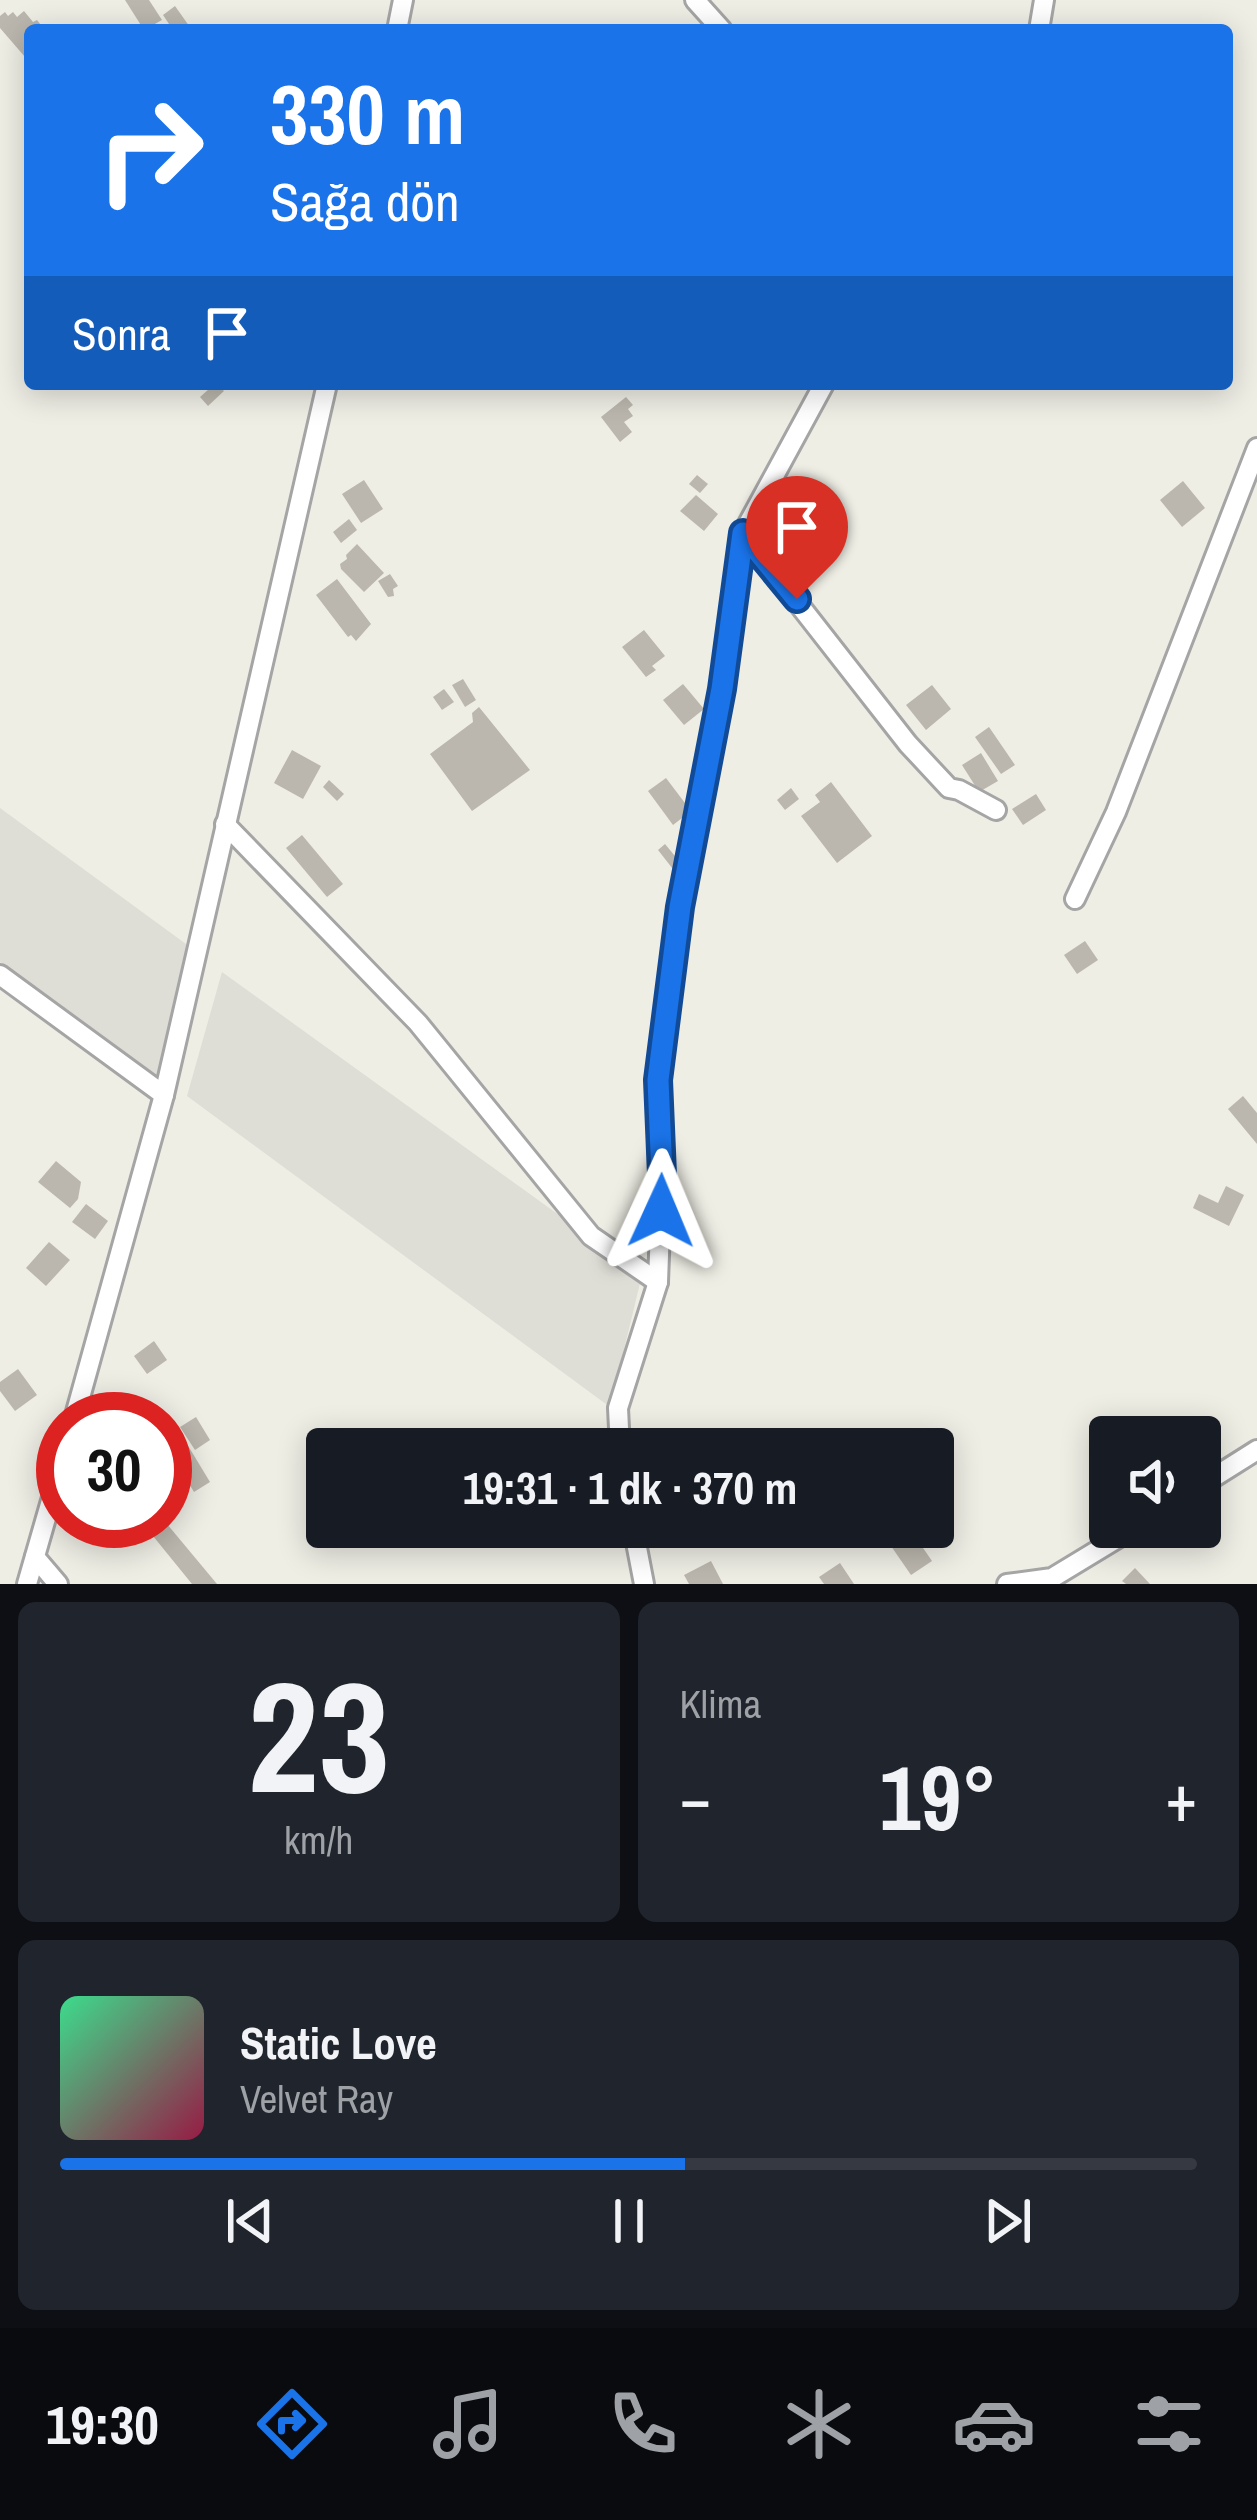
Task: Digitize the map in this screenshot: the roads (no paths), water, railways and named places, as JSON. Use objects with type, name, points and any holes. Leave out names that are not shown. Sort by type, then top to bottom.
[{"type":"street","points":[[695,0],[717,24]]},
{"type":"street","points":[[82,1392],[164,1095],[326,390]]},
{"type":"street","points":[[619,1428],[618,1408],[658,1282],[662,1175],[658,1080],[680,907],[722,689],[743,533],[821,390]]},
{"type":"street","points":[[1076,899],[1116,812],[1257,448]]},
{"type":"street","points":[[743,533],[908,744],[950,788],[996,810]]},
{"type":"street","points":[[225,824],[418,1022],[591,1236],[658,1282]]},
{"type":"street","points":[[0,975],[164,1095]]},
{"type":"street","points":[[1221,1473],[1257,1450]]},
{"type":"street","points":[[27,1584],[38,1548]]},
{"type":"street","points":[[637,1548],[644,1584]]},
{"type":"street","points":[[1007,1584],[1052,1578],[1101,1548]]},
{"type":"street","points":[[35,1557],[58,1584]]}]
